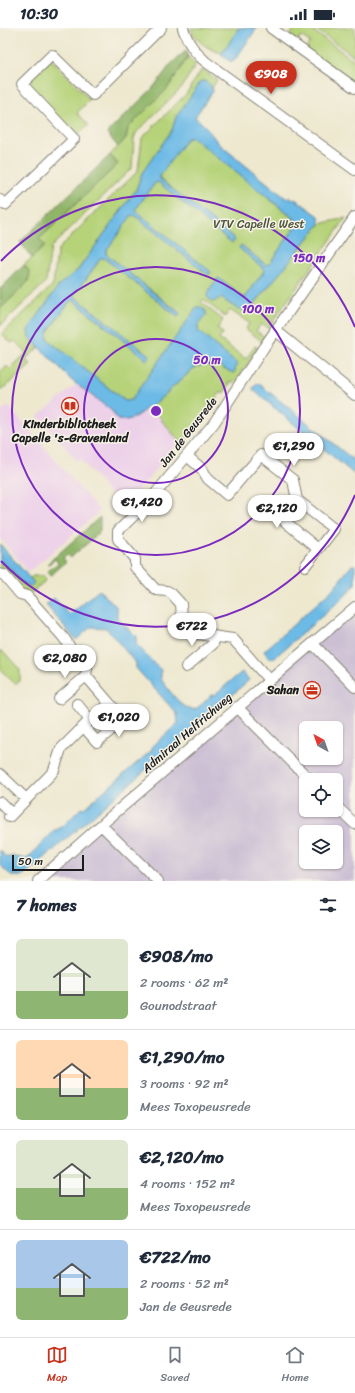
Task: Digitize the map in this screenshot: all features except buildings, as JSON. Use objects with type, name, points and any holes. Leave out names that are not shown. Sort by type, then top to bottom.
[{"type":"street","points":[[0,200],[5,205],[74,139],[22,84],[52,55],[93,95],[161,28]]},
{"type":"street","points":[[184,28],[191,46],[197,55],[354,166]]},
{"type":"street","points":[[271,28],[355,88]]},
{"type":"street","name":"Jan de Geusrede","points":[[269,680],[235,640],[231,638],[197,634],[182,617],[181,604],[169,592],[156,590],[153,588],[135,567],[135,559],[118,539],[118,531],[151,499],[214,423],[276,330],[355,217]]},
{"type":"street","points":[[276,330],[355,395]]},
{"type":"street","points":[[187,456],[202,469],[208,479],[227,495],[261,455],[293,480],[298,500],[334,529],[305,566]]},
{"type":"street","points":[[298,500],[282,519],[318,549]]},
{"type":"street","points":[[0,574],[4,575],[20,594],[27,596],[64,638],[73,652],[87,668],[86,676],[58,699]]},
{"type":"street","name":"Admiraal Helfrichweg","points":[[38,881],[237,707],[355,607]]},
{"type":"street","points":[[186,667],[213,644],[215,636]]},
{"type":"street","points":[[313,644],[355,687]]},
{"type":"street","points":[[77,704],[97,742],[124,719],[86,676]]},
{"type":"street","points":[[0,802],[10,815],[54,770],[61,749],[87,723],[110,704]]},
{"type":"street","points":[[237,707],[303,773]]},
{"type":"street","points":[[0,774],[26,799]]},
{"type":"street","points":[[343,813],[355,824]]},
{"type":"street","points":[[101,825],[158,881]]},
{"type":"shaded area","points":[[77,384],[112,411],[118,420],[135,417],[148,407],[152,410],[153,409],[179,441],[147,480],[121,507],[80,459],[77,461],[38,416]]},
{"type":"shaded area","points":[[8,406],[100,511],[29,572],[0,539],[0,413]]},
{"type":"shaded area","points":[[355,607],[355,881],[38,881]]},
{"type":"green space","points":[[191,28],[239,28],[222,53],[213,50],[199,41],[195,37]]},
{"type":"green space","points":[[295,28],[309,28],[355,61],[355,84],[306,49],[310,42],[301,36],[297,42],[289,37]]},
{"type":"green space","points":[[314,28],[355,28],[355,57]]},
{"type":"green space","points":[[186,51],[188,57],[167,89],[128,128],[126,138],[118,147],[107,133],[152,89],[171,64]]},
{"type":"green space","points":[[188,57],[196,65],[180,89],[136,133],[134,138],[132,168],[51,247],[46,282],[0,326],[0,309],[28,282],[30,272],[24,265],[45,246],[39,239],[118,164],[110,155],[126,138],[128,128],[167,89]]},
{"type":"green space","points":[[51,59],[90,100],[77,113],[89,125],[77,136],[26,84]]},
{"type":"green space","points":[[202,69],[217,80],[212,88],[211,86],[176,117],[172,130],[142,173],[136,190],[29,337],[39,347],[26,359],[31,365],[2,390],[0,390],[0,373],[7,366],[10,369],[26,353],[15,341],[11,343],[2,334],[53,285],[59,248],[138,171],[142,138],[186,94]]},
{"type":"green space","name":"VTV Capelle West","points":[[193,137],[295,220],[296,226],[269,264],[266,265],[241,245],[239,248],[263,268],[264,271],[246,297],[243,297],[218,278],[218,299],[221,298],[236,308],[252,307],[320,224],[346,218],[268,328],[261,324],[256,331],[265,337],[262,341],[246,329],[249,323],[230,310],[225,317],[203,299],[201,302],[223,320],[217,329],[223,333],[219,339],[246,359],[255,346],[258,348],[235,383],[231,381],[225,392],[220,393],[205,416],[185,441],[180,442],[162,421],[162,419],[150,408],[194,368],[213,364],[230,372],[198,331],[198,325],[206,315],[197,308],[131,400],[125,401],[48,340],[47,333],[70,301],[73,300],[147,360],[150,356],[75,297],[75,294],[101,258],[104,258],[178,317],[180,313],[106,254],[106,251],[131,216],[134,215],[209,275],[211,272],[137,212],[136,209],[155,183],[158,182],[232,242],[235,239],[160,179],[160,176],[187,138]]},
{"type":"green space","points":[[110,155],[118,164],[39,239],[45,245],[32,258],[20,242]]},
{"type":"green space","points":[[24,265],[30,272],[28,282],[0,309],[0,289]]},
{"type":"green space","points":[[100,517],[100,531],[97,535],[70,558],[67,555],[63,558],[66,562],[50,576],[47,572],[58,563],[55,559],[47,564]]},
{"type":"green space","points":[[0,562],[5,564],[23,584],[34,583],[30,578],[33,576],[43,576],[46,580],[30,594],[22,591],[0,568]]},
{"type":"green space","points":[[0,651],[3,651],[20,670],[20,680],[15,684],[0,669]]},
{"type":"water","points":[[239,28],[257,28],[234,61],[230,61],[222,56],[222,53]]},
{"type":"water","points":[[201,81],[205,81],[213,90],[195,117],[205,126],[219,144],[287,199],[289,197],[294,198],[319,216],[320,224],[252,307],[245,311],[236,308],[221,298],[213,302],[207,297],[207,294],[218,278],[243,297],[246,297],[264,271],[263,268],[239,248],[241,245],[266,265],[269,264],[296,226],[296,220],[193,138],[187,138],[160,176],[160,179],[235,239],[232,243],[158,182],[155,183],[136,209],[137,212],[211,272],[208,275],[134,215],[131,216],[106,251],[106,254],[180,314],[178,317],[104,258],[101,258],[75,294],[75,297],[150,356],[147,360],[73,300],[70,301],[47,333],[48,340],[125,401],[131,400],[197,307],[200,307],[206,311],[206,315],[198,325],[198,331],[237,364],[234,373],[215,364],[194,368],[150,408],[148,407],[131,419],[118,420],[112,411],[70,379],[29,337],[28,330],[60,284],[78,270],[136,190],[142,173],[172,130],[176,117]]},
{"type":"water","points":[[258,383],[355,461],[355,475],[252,389]]},
{"type":"water","points":[[0,544],[34,583],[30,587],[22,582],[8,567],[0,562]]},
{"type":"water","points":[[352,565],[355,565],[355,585],[344,597],[274,658],[269,658],[264,651],[331,591]]},
{"type":"water","points":[[99,590],[117,607],[117,618],[136,636],[136,645],[161,670],[161,679],[171,693],[185,707],[190,709],[197,708],[211,695],[214,695],[242,672],[249,680],[34,867],[22,876],[11,876],[0,865],[0,850],[5,856],[11,858],[11,856],[27,859],[54,831],[62,827],[81,808],[84,808],[152,750],[152,747],[178,723],[177,714],[136,668],[136,663],[106,628],[91,627],[76,640],[46,605],[54,598],[70,615]]},
{"type":"place","name":"Kinderbibliotheek Capelle 's-Gravenland","points":[[70,406]]},
{"type":"place","name":"Sahan","points":[[312,690]]}]
